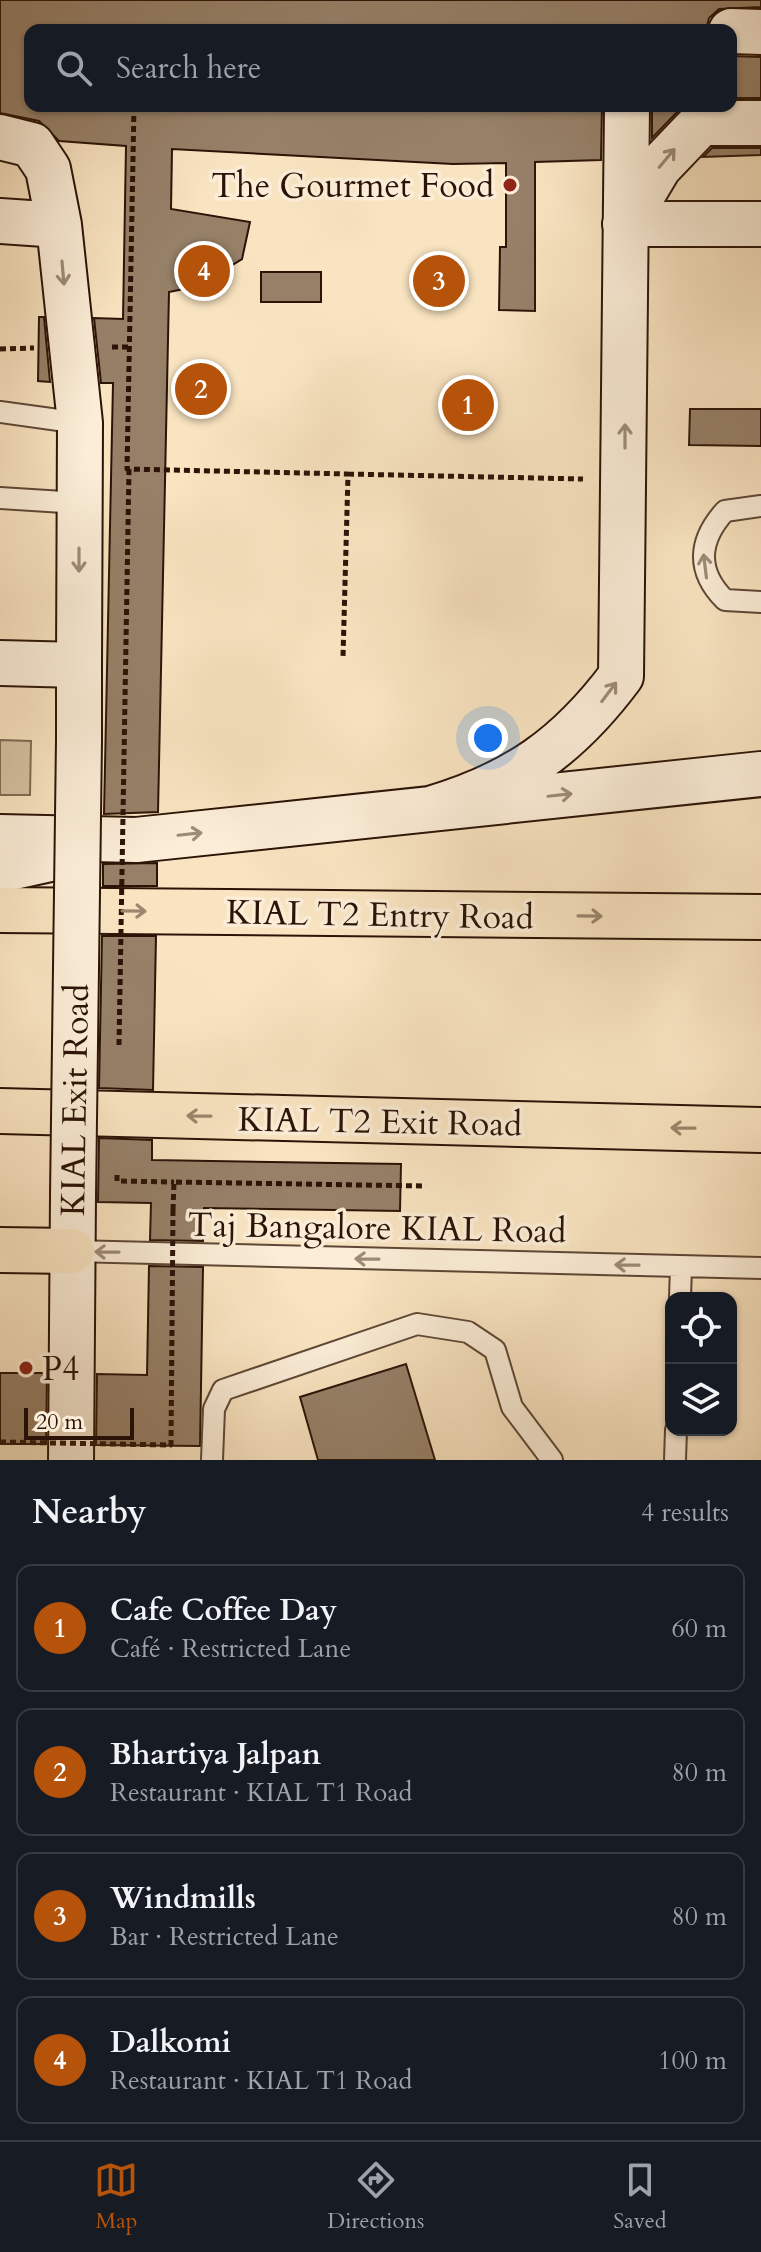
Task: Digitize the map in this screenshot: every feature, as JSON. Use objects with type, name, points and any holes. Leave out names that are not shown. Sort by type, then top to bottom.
[{"type":"main road","points":[[737,31],[761,32]]},
{"type":"main road","points":[[430,809],[502,783],[535,764],[596,709],[621,676],[627,112]]},
{"type":"main road","points":[[625,224],[659,167],[701,123],[761,123]]},
{"type":"main road","name":"KIAL Exit Road","points":[[0,137],[32,145],[48,169],[59,225],[80,423],[71,1460]]},
{"type":"main road","points":[[0,221],[59,225]]},
{"type":"main road","points":[[625,224],[761,224]]},
{"type":"main road","points":[[0,663],[79,665]]},
{"type":"main road","points":[[0,870],[136,840],[761,774]]},
{"type":"main road","points":[[0,837],[136,840]]},
{"type":"main road","name":"KIAL T2 Entry Road","points":[[0,910],[761,917]]},
{"type":"main road","name":"KIAL T2 Exit Road","points":[[0,1111],[761,1130]]},
{"type":"main road","points":[[0,1250],[72,1251]]},
{"type":"lane","points":[[0,412],[80,423]]},
{"type":"lane","points":[[0,498],[79,503]]},
{"type":"lane","points":[[761,506],[725,511],[711,526],[704,552],[707,583],[725,600],[761,602]]},
{"type":"lane","name":"Taj Bangalore KIAL Road","points":[[72,1251],[761,1268]]},
{"type":"lane","points":[[680,1292],[681,1267]]},
{"type":"lane","points":[[212,1460],[214,1409],[223,1390],[417,1324],[468,1332],[495,1350],[512,1407],[552,1460]]},
{"type":"lane","points":[[675,1460],[676,1436]]},
{"type":"path","points":[[134,112],[127,469],[625,480]]},
{"type":"path","points":[[119,1054],[129,469]]},
{"type":"path","points":[[343,657],[348,474]]},
{"type":"path","points":[[117,1165],[117,1181],[426,1186]]},
{"type":"path","points":[[0,1442],[171,1445],[174,1182]]},
{"type":"shaded area","points":[[0,740],[31,741],[30,795],[0,795]]},
{"type":"building","points":[[0,0],[761,0],[761,7],[719,9],[709,18],[708,24],[24,24],[24,112],[602,112],[601,160],[535,162],[535,311],[499,310],[500,247],[506,247],[506,163],[453,164],[172,149],[171,209],[250,222],[242,259],[198,286],[169,292],[158,812],[104,814],[113,383],[101,383],[94,318],[123,319],[126,146],[59,141],[39,121],[0,113]]},
{"type":"building","points":[[737,56],[761,57],[761,98],[737,98]]},
{"type":"building","points":[[652,112],[677,112],[652,138]]},
{"type":"building","points":[[712,148],[761,148],[761,155],[703,157]]},
{"type":"building","points":[[261,272],[321,272],[321,302],[261,302]]},
{"type":"building","points":[[39,317],[44,317],[50,382],[38,381]]},
{"type":"building","points":[[690,409],[761,409],[761,446],[689,445]]},
{"type":"building","points":[[157,863],[157,886],[103,886],[103,864]]},
{"type":"building","points":[[102,936],[156,936],[153,1090],[99,1088]]},
{"type":"building","points":[[99,1138],[152,1140],[152,1160],[401,1164],[400,1211],[204,1208],[203,1241],[150,1240],[151,1203],[98,1202]]},
{"type":"building","points":[[149,1266],[203,1267],[200,1446],[96,1445],[97,1374],[147,1375]]},
{"type":"building","points":[[406,1364],[435,1460],[318,1460],[300,1397]]},
{"type":"building","points":[[0,1373],[47,1373],[46,1444],[0,1444]]},
{"type":"place","name":"The Gourmet Food","points":[[510,185]]},
{"type":"place","name":"Dalkomi","points":[[204,271]]},
{"type":"place","name":"Windmills","points":[[439,281]]},
{"type":"place","name":"Bhartiya Jalpan","points":[[201,389]]},
{"type":"place","name":"Cafe Coffee Day","points":[[468,405]]},
{"type":"place","name":"P4","points":[[26,1368]]}]
